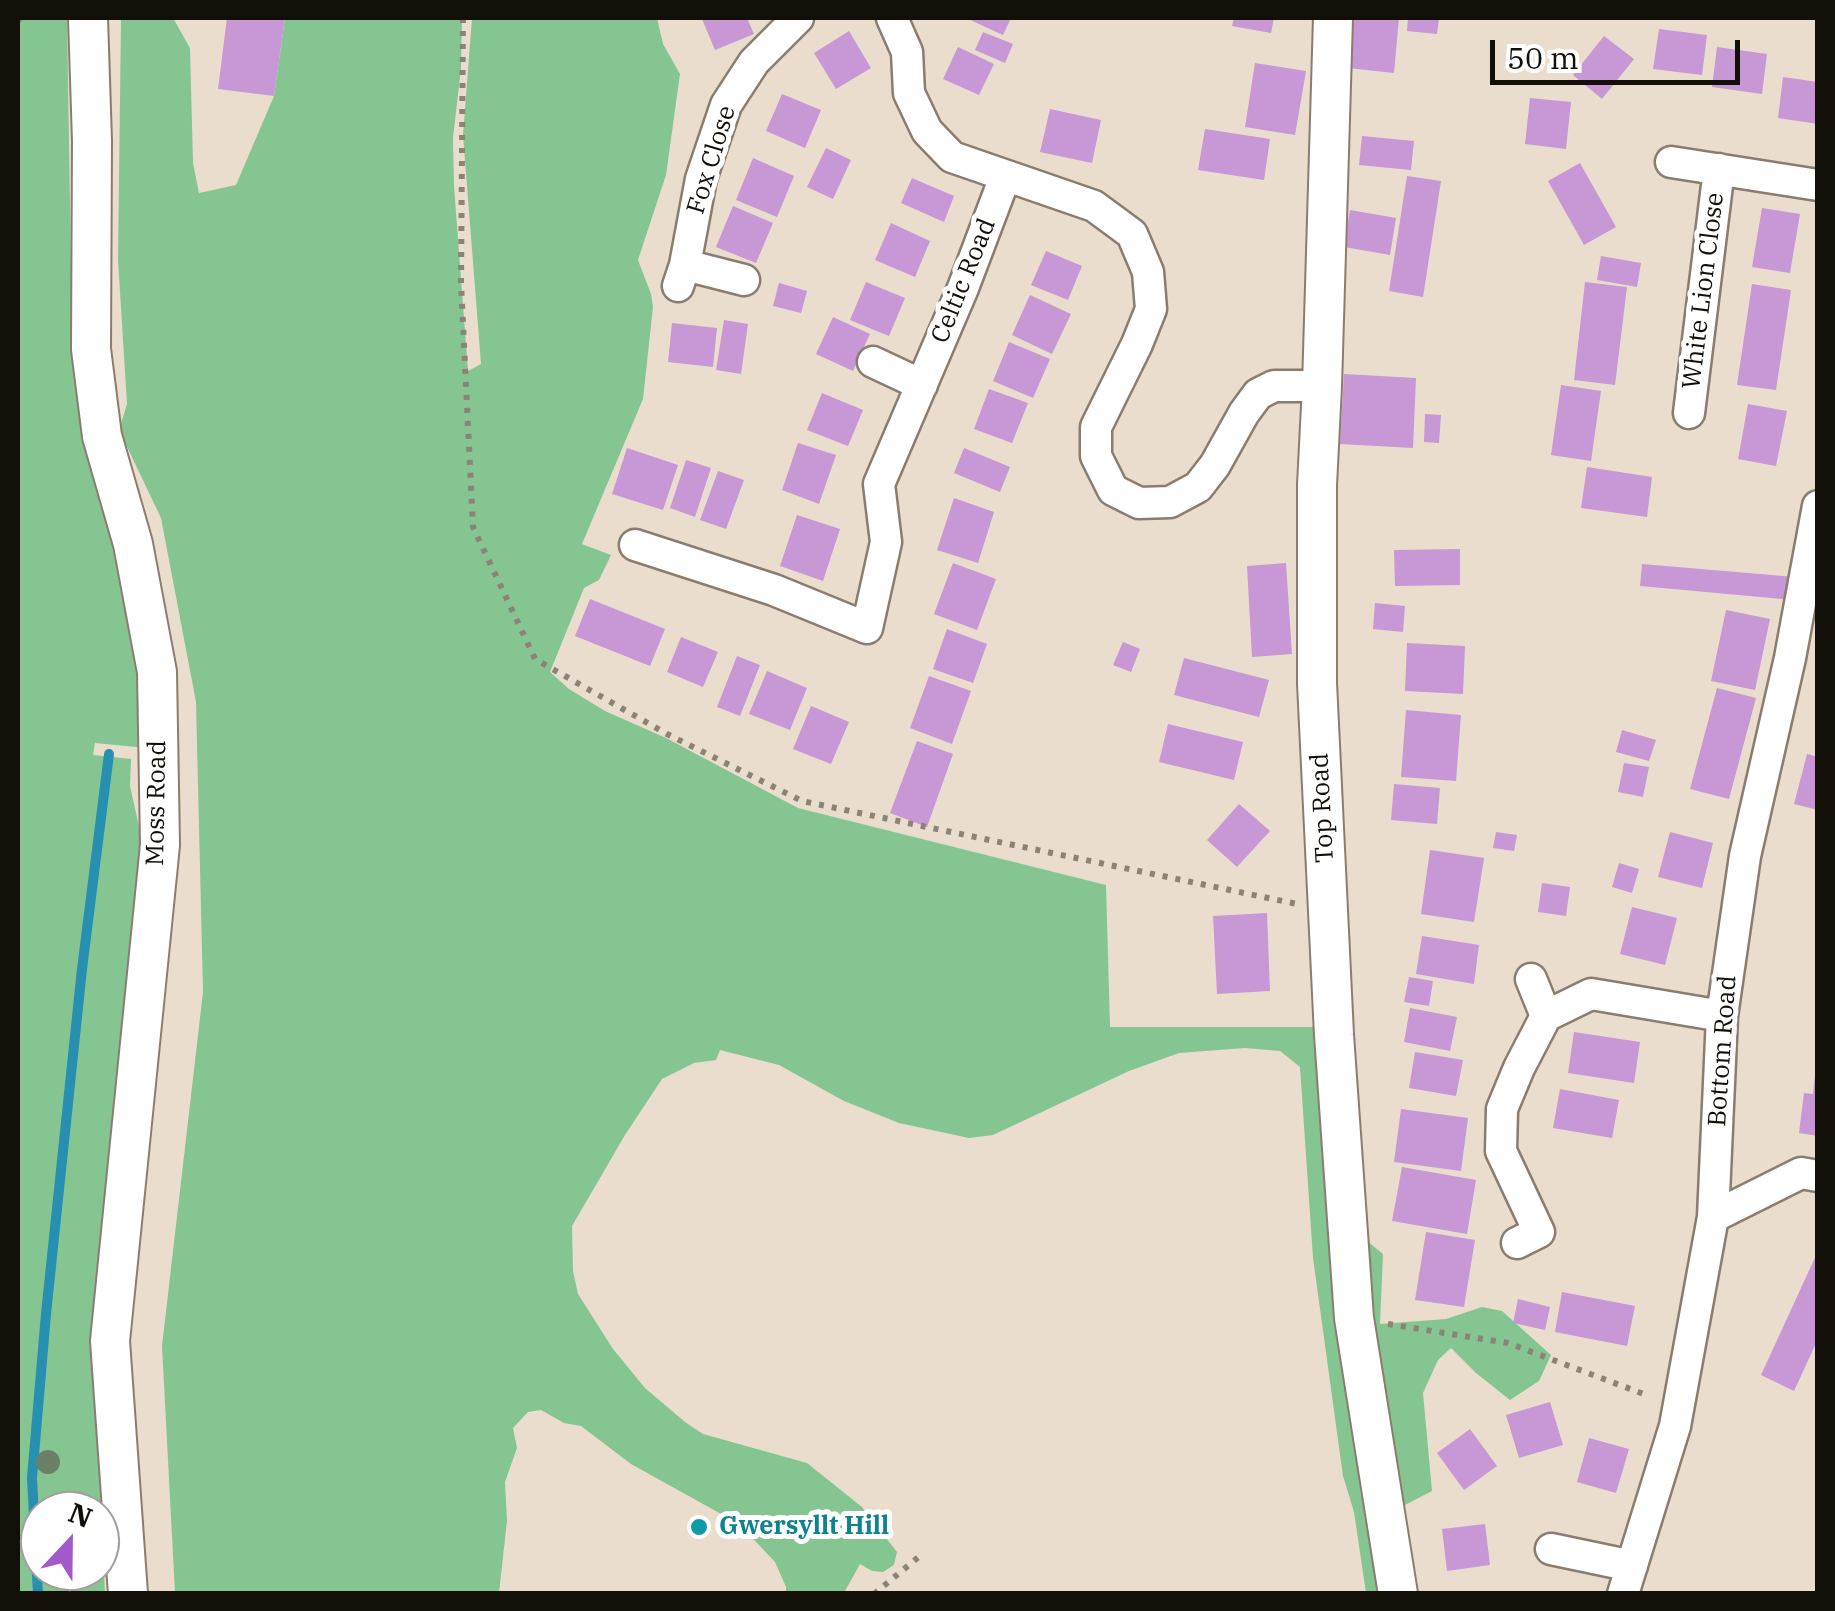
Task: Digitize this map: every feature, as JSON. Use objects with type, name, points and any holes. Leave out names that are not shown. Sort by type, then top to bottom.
[{"type":"street","name":"Moss Road","points":[[88,18],[91,350],[102,436],[134,544],[157,672],[160,844],[110,1340],[128,1594]]},
{"type":"street","name":"Fox Close","points":[[744,280],[681,276],[701,178],[726,105],[754,62],[798,18]]},
{"type":"street","points":[[892,18],[907,52],[909,93],[927,131],[952,157],[1094,206],[1132,234],[1148,272],[1151,309],[1096,427],[1096,456],[1113,490],[1139,502],[1170,502],[1198,487],[1258,394],[1274,386],[1322,386]]},
{"type":"street","name":"Top Road","points":[[1332,18],[1317,485],[1317,683],[1334,1035],[1354,1318],[1398,1594]]},
{"type":"street","name":"White Lion Close","points":[[1671,162],[1818,185]]},
{"type":"street","name":"White Lion Close","points":[[1689,413],[1720,170]]},
{"type":"street","name":"Celtic Road","points":[[635,545],[774,590],[867,628],[886,542],[879,484],[963,288],[1005,177]]},
{"type":"street","points":[[874,362],[922,385]]},
{"type":"street","name":"Bottom Road","points":[[1627,1580],[1675,1426],[1714,1217],[1722,1016],[1745,856],[1790,658],[1818,506]]},
{"type":"street","points":[[1531,979],[1546,1016]]},
{"type":"street","points":[[1539,1233],[1501,1151],[1502,1109],[1546,1016],[1591,994],[1722,1016]]},
{"type":"street","points":[[1714,1217],[1801,1173],[1818,1176]]},
{"type":"street","points":[[1552,1549],[1627,1580]]},
{"type":"path","points":[[1354,1318],[1508,1342],[1678,1407]]},
{"type":"path","points":[[874,1594],[921,1555]]},
{"type":"green space","points":[[18,18],[67,18],[71,268],[78,400],[112,535],[142,687],[147,748],[95,743],[93,755],[131,759],[130,786],[142,840],[93,1346],[100,1491],[20,1491],[20,1591],[105,1593],[18,1593]]},
{"type":"green space","points":[[121,18],[173,18],[190,48],[193,163],[199,193],[236,185],[274,96],[285,18],[462,18],[453,138],[468,371],[481,364],[463,135],[472,18],[657,18],[663,44],[680,74],[666,175],[638,260],[653,307],[643,399],[582,544],[611,555],[599,580],[584,588],[550,672],[605,711],[666,738],[798,808],[1106,885],[1110,1027],[1317,1027],[1351,1228],[1383,1254],[1380,1324],[1446,1319],[1482,1307],[1502,1311],[1551,1355],[1539,1381],[1510,1400],[1451,1348],[1438,1360],[1423,1393],[1432,1491],[1405,1505],[1387,1522],[1390,1593],[1366,1593],[1354,1512],[1343,1476],[1313,1258],[1300,1067],[1280,1051],[1245,1048],[1179,1053],[1129,1071],[993,1135],[969,1138],[899,1123],[844,1101],[779,1065],[720,1050],[716,1060],[694,1063],[662,1079],[572,1226],[578,1294],[613,1349],[645,1388],[685,1422],[703,1434],[807,1463],[862,1507],[897,1552],[894,1565],[883,1572],[860,1564],[844,1593],[786,1593],[775,1562],[739,1524],[631,1464],[581,1426],[564,1423],[541,1410],[528,1412],[513,1428],[517,1448],[505,1482],[507,1521],[499,1593],[175,1593],[162,1346],[203,992],[196,702],[161,518],[119,430],[127,404],[118,260]]},
{"type":"building","points":[[227,18],[285,18],[274,96],[218,89]]},
{"type":"building","points":[[747,18],[754,34],[715,50],[702,19]]},
{"type":"building","points":[[966,18],[1011,18],[1003,35]]},
{"type":"building","points":[[1234,18],[1274,18],[1271,33],[1232,26]]},
{"type":"building","points":[[1353,18],[1399,18],[1394,73],[1348,68]]},
{"type":"building","points":[[1408,18],[1439,18],[1437,34],[1407,31]]},
{"type":"building","points":[[1659,29],[1707,35],[1702,75],[1653,69]]},
{"type":"building","points":[[849,31],[871,68],[836,89],[814,53]]},
{"type":"building","points":[[983,32],[1013,44],[1005,63],[975,50]]},
{"type":"building","points":[[1604,36],[1634,59],[1602,99],[1573,75]]},
{"type":"building","points":[[958,47],[994,64],[979,95],[943,79]]},
{"type":"building","points":[[1717,47],[1767,54],[1762,94],[1712,87]]},
{"type":"building","points":[[1255,63],[1306,71],[1295,135],[1245,127]]},
{"type":"building","points":[[1783,77],[1818,82],[1818,124],[1778,118]]},
{"type":"building","points":[[782,94],[821,110],[805,148],[766,131]]},
{"type":"building","points":[[1530,98],[1571,102],[1566,149],[1525,144]]},
{"type":"building","points":[[1050,109],[1101,120],[1092,163],[1040,152]]},
{"type":"building","points":[[1205,129],[1270,139],[1264,180],[1198,170]]},
{"type":"building","points":[[1362,136],[1414,141],[1411,170],[1359,165]]},
{"type":"building","points":[[826,148],[851,160],[833,199],[807,187]]},
{"type":"building","points":[[753,158],[794,176],[777,217],[736,200]]},
{"type":"building","points":[[1580,163],[1616,227],[1584,245],[1548,181]]},
{"type":"building","points":[[1407,176],[1441,181],[1423,297],[1389,291]]},
{"type":"building","points":[[912,178],[954,196],[944,222],[901,203]]},
{"type":"building","points":[[733,206],[773,223],[756,263],[716,247]]},
{"type":"building","points":[[1762,208],[1800,214],[1790,273],[1752,267]]},
{"type":"building","points":[[1350,210],[1396,218],[1390,255],[1344,247]]},
{"type":"building","points":[[891,223],[930,241],[915,277],[875,260]]},
{"type":"building","points":[[1046,251],[1082,266],[1068,300],[1031,285]]},
{"type":"building","points":[[1601,256],[1641,263],[1637,287],[1597,280]]},
{"type":"building","points":[[866,282],[905,298],[889,336],[850,320]]},
{"type":"building","points":[[1585,282],[1627,287],[1615,385],[1574,380]]},
{"type":"building","points":[[779,283],[807,291],[801,313],[773,306]]},
{"type":"building","points":[[1752,284],[1791,290],[1776,390],[1737,385]]},
{"type":"building","points":[[1030,295],[1071,314],[1052,354],[1012,335]]},
{"type":"building","points":[[833,317],[870,334],[853,371],[816,354]]},
{"type":"building","points":[[724,320],[748,324],[741,374],[716,370]]},
{"type":"building","points":[[672,323],[717,328],[713,367],[668,362]]},
{"type":"building","points":[[1009,342],[1050,359],[1033,398],[993,381]]},
{"type":"building","points":[[1344,374],[1416,378],[1413,448],[1340,444]]},
{"type":"building","points":[[1561,385],[1601,391],[1591,461],[1551,455]]},
{"type":"building","points":[[989,389],[1028,403],[1012,443],[974,429]]},
{"type":"building","points":[[822,393],[863,410],[848,446],[807,430]]},
{"type":"building","points":[[1748,404],[1787,411],[1776,466],[1738,459]]},
{"type":"building","points":[[1425,414],[1441,415],[1439,443],[1424,442]]},
{"type":"building","points":[[798,443],[836,455],[819,504],[782,490]]},
{"type":"building","points":[[627,448],[678,465],[663,510],[612,494]]},
{"type":"building","points":[[964,448],[1010,467],[1000,492],[954,473]]},
{"type":"building","points":[[686,460],[711,468],[695,517],[670,508]]},
{"type":"building","points":[[1587,467],[1652,477],[1647,517],[1581,508]]},
{"type":"building","points":[[718,471],[744,480],[726,529],[700,520]]},
{"type":"building","points":[[954,498],[994,512],[978,563],[937,550]]},
{"type":"building","points":[[797,515],[840,529],[823,581],[780,566]]},
{"type":"building","points":[[1460,549],[1460,585],[1395,586],[1394,550]]},
{"type":"building","points":[[953,563],[996,579],[977,630],[934,614]]},
{"type":"building","points":[[1286,563],[1292,654],[1252,657],[1247,566]]},
{"type":"building","points":[[1642,564],[1795,577],[1793,600],[1640,586]]},
{"type":"building","points":[[590,599],[665,629],[650,666],[575,636]]},
{"type":"building","points":[[1375,603],[1405,606],[1403,632],[1373,629]]},
{"type":"building","points":[[1726,610],[1770,619],[1755,690],[1711,681]]},
{"type":"building","points":[[947,629],[987,644],[973,683],[933,669]]},
{"type":"building","points":[[681,637],[718,652],[703,687],[667,672]]},
{"type":"building","points":[[1123,642],[1140,649],[1131,672],[1113,665]]},
{"type":"building","points":[[1407,643],[1465,646],[1463,694],[1405,691]]},
{"type":"building","points":[[737,656],[760,665],[740,716],[717,707]]},
{"type":"building","points":[[1184,658],[1269,680],[1259,717],[1174,695]]},
{"type":"building","points":[[767,671],[807,688],[790,730],[749,714]]},
{"type":"building","points":[[929,676],[971,691],[952,744],[910,728]]},
{"type":"building","points":[[1717,688],[1756,698],[1729,799],[1690,789]]},
{"type":"building","points":[[811,706],[849,722],[831,764],[793,749]]},
{"type":"building","points":[[1406,710],[1461,715],[1456,781],[1401,777]]},
{"type":"building","points":[[1168,724],[1243,742],[1234,780],[1159,762]]},
{"type":"building","points":[[1622,730],[1656,740],[1649,761],[1616,752]]},
{"type":"building","points":[[917,741],[953,754],[927,827],[890,813]]},
{"type":"building","points":[[1807,754],[1818,757],[1818,810],[1794,804]]},
{"type":"building","points":[[1624,763],[1649,767],[1643,797],[1618,792]]},
{"type":"building","points":[[1394,784],[1440,788],[1437,824],[1391,820]]},
{"type":"building","points":[[1239,804],[1270,831],[1237,867],[1207,840]]},
{"type":"building","points":[[1496,832],[1517,835],[1514,851],[1493,848]]},
{"type":"building","points":[[1670,832],[1713,843],[1702,888],[1658,877]]},
{"type":"building","points":[[1430,850],[1484,858],[1474,922],[1421,914]]},
{"type":"building","points":[[1619,863],[1639,869],[1632,893],[1612,887]]},
{"type":"building","points":[[1542,883],[1570,887],[1566,916],[1538,912]]},
{"type":"building","points":[[1632,907],[1677,918],[1665,965],[1620,954]]},
{"type":"building","points":[[1267,913],[1270,991],[1217,994],[1213,916]]},
{"type":"building","points":[[1422,936],[1479,945],[1474,984],[1416,974]]},
{"type":"building","points":[[1409,977],[1433,981],[1429,1006],[1404,1002]]},
{"type":"building","points":[[1410,1008],[1457,1017],[1450,1051],[1404,1042]]},
{"type":"building","points":[[1574,1032],[1640,1042],[1634,1083],[1568,1073]]},
{"type":"building","points":[[1415,1052],[1463,1060],[1456,1096],[1409,1088]]},
{"type":"building","points":[[1815,1075],[1818,1136],[1799,1133],[1804,1093],[1813,1094]]},
{"type":"building","points":[[1560,1089],[1619,1100],[1612,1138],[1553,1128]]},
{"type":"building","points":[[1401,1109],[1468,1118],[1461,1171],[1394,1162]]},
{"type":"building","points":[[1402,1167],[1476,1180],[1467,1234],[1392,1221]]},
{"type":"building","points":[[1426,1232],[1475,1240],[1464,1307],[1415,1300]]},
{"type":"building","points":[[1818,1251],[1818,1339],[1794,1391],[1761,1375]]},
{"type":"building","points":[[1562,1292],[1635,1306],[1627,1346],[1555,1332]]},
{"type":"building","points":[[1518,1299],[1550,1307],[1545,1330],[1513,1323]]},
{"type":"building","points":[[1550,1402],[1563,1445],[1519,1458],[1506,1415]]},
{"type":"building","points":[[1470,1429],[1497,1466],[1464,1490],[1437,1453]]},
{"type":"building","points":[[1589,1438],[1629,1449],[1616,1493],[1577,1482]]},
{"type":"building","points":[[1485,1524],[1490,1565],[1447,1571],[1442,1529]]},
{"type":"waterway","points":[[38,1594],[32,1478],[82,969],[109,754]]},
{"type":"place","name":"Gwersyllt Hill","points":[[699,1527]]}]
